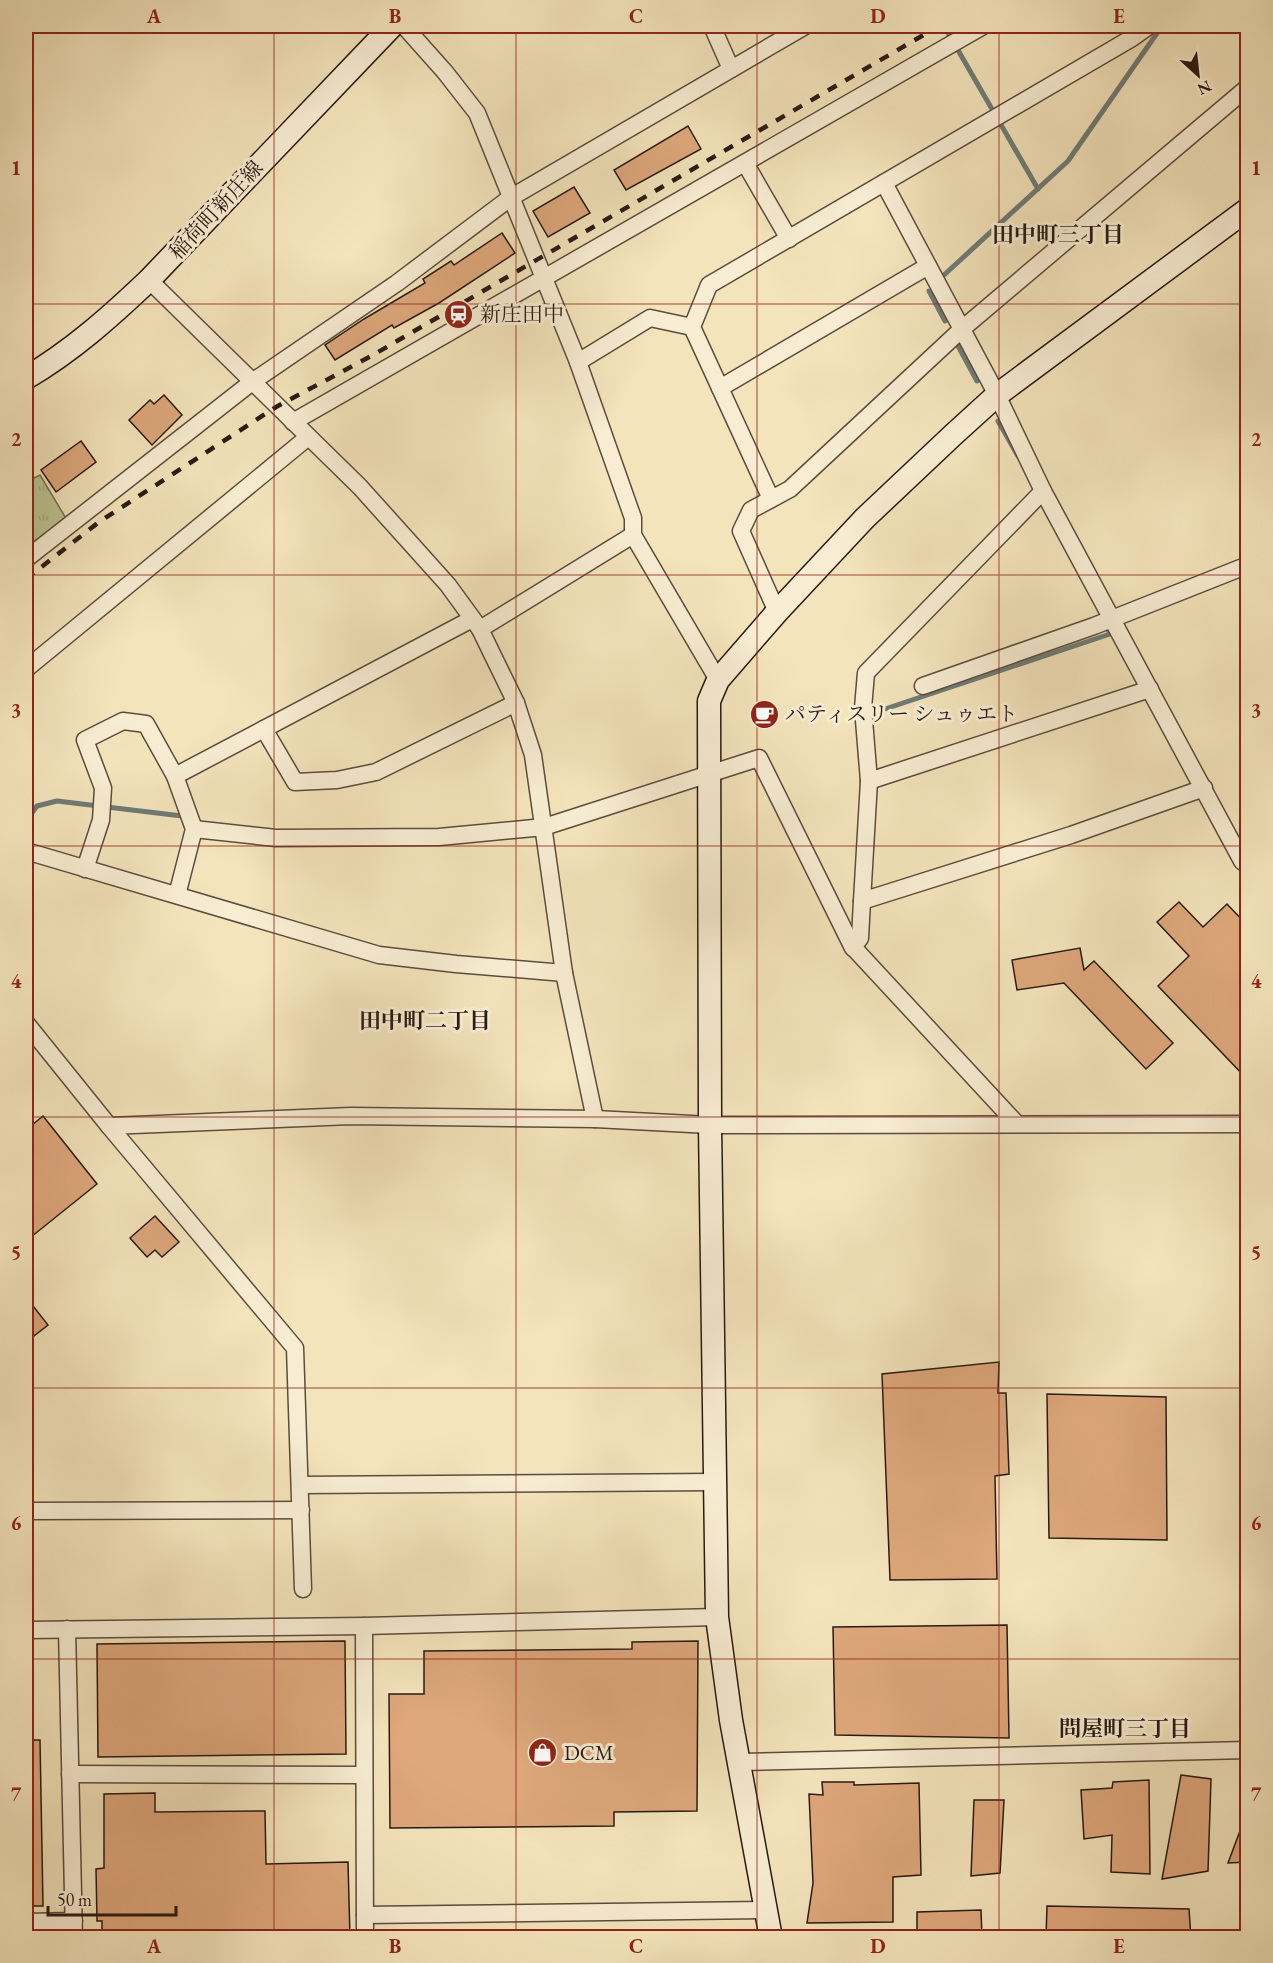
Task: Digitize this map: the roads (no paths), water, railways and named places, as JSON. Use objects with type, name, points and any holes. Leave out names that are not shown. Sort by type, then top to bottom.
[{"type":"street","name":"稲荷町新庄線","points":[[26,378],[61,357],[109,319],[150,280],[392,26]]},
{"type":"street","points":[[404,26],[445,72],[477,113],[578,362],[633,518],[633,535],[718,680]]},
{"type":"street","points":[[712,26],[731,69]]},
{"type":"street","points":[[26,559],[252,382],[397,283],[510,198],[805,26]]},
{"type":"street","points":[[293,422],[983,26]]},
{"type":"street","points":[[771,499],[692,327],[709,285],[1149,26]]},
{"type":"street","points":[[777,612],[741,531],[751,510],[790,489],[962,329],[1248,87]]},
{"type":"street","points":[[745,163],[789,239]]},
{"type":"street","points":[[884,183],[997,395],[1043,491],[1242,861],[1248,866]]},
{"type":"street","points":[[771,1938],[731,1720],[717,1617],[710,1125],[709,701],[718,680],[777,612],[865,518],[997,395],[1248,208]]},
{"type":"street","points":[[720,388],[928,266]]},
{"type":"street","points":[[150,280],[307,438],[360,487],[448,585],[476,624],[516,703],[532,755],[564,973],[595,1119]]},
{"type":"street","points":[[578,362],[650,318],[692,327]]},
{"type":"street","points":[[26,669],[307,438]]},
{"type":"street","points":[[853,948],[860,938],[869,781],[863,708],[866,673],[1043,491]]},
{"type":"street","points":[[175,776],[264,729],[476,624],[633,535]]},
{"type":"street","points":[[924,686],[1112,618],[1248,565]]},
{"type":"street","points":[[869,781],[1150,689]]},
{"type":"street","points":[[264,729],[295,782],[337,780],[376,772],[516,703]]},
{"type":"street","points":[[85,868],[101,820],[103,788],[85,740],[123,722],[146,724],[175,776],[194,829],[177,895]]},
{"type":"street","points":[[194,829],[276,838],[439,837],[544,827],[759,758],[853,948],[1016,1123]]},
{"type":"street","points":[[862,901],[1071,836],[1204,788]]},
{"type":"street","points":[[26,851],[380,955],[564,973]]},
{"type":"street","points":[[26,1023],[295,1348],[303,1588]]},
{"type":"street","points":[[109,1126],[351,1116],[595,1119],[710,1125],[1248,1124]]},
{"type":"street","points":[[300,1485],[714,1482]]},
{"type":"street","points":[[26,1511],[301,1510]]},
{"type":"street","points":[[26,1630],[364,1626],[717,1617]]},
{"type":"street","points":[[364,1626],[365,1938]]},
{"type":"street","points":[[26,1922],[74,1929],[67,1629]]},
{"type":"street","points":[[740,1762],[1248,1750]]},
{"type":"street","points":[[70,1774],[364,1775]]},
{"type":"street","points":[[365,1916],[767,1910]]},
{"type":"waterway","points":[[947,26],[947,31],[1038,189]]},
{"type":"waterway","points":[[944,275],[1068,161],[1162,26]]},
{"type":"waterway","points":[[929,291],[945,321]]},
{"type":"waterway","points":[[957,344],[977,381]]},
{"type":"waterway","points":[[998,421],[1018,456]]},
{"type":"waterway","points":[[879,711],[1110,634],[1107,627]]},
{"type":"waterway","points":[[26,821],[37,806],[57,801],[182,816]]},
{"type":"railway","points":[[26,579],[99,522],[276,407],[373,355],[939,26]]},
{"type":"place","name":"新庄田中","points":[[459,314]]},
{"type":"place","name":"パティスリー シュゥエト","points":[[764,714]]},
{"type":"place","name":"DCM","points":[[543,1753]]},
{"type":"district","name":"田中町三丁目","points":[[1058,234]]},
{"type":"district","name":"田中町二丁目","points":[[425,1020]]},
{"type":"district","name":"問屋町三丁目","points":[[1125,1728]]}]
